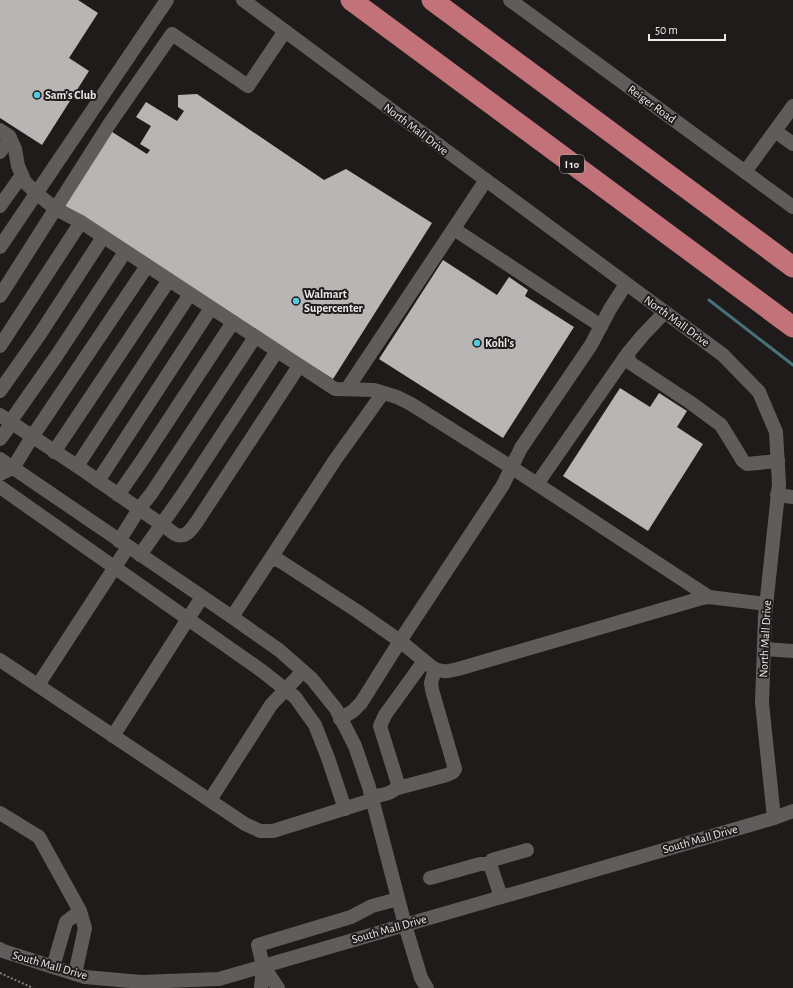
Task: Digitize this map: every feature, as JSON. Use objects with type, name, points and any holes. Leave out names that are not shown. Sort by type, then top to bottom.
[{"type":"highway","name":"I 10","points":[[351,0],[793,327]]},
{"type":"highway","points":[[432,0],[793,267]]},
{"type":"street","points":[[0,247],[167,0]]},
{"type":"street","name":"North Mall Drive","points":[[243,0],[723,355],[759,392],[776,432],[779,484],[765,616],[762,703],[774,818]]},
{"type":"street","name":"Reiger Road","points":[[510,0],[793,207]]},
{"type":"street","points":[[0,296],[110,123],[172,34],[248,86],[285,32]]},
{"type":"street","points":[[745,172],[793,106]]},
{"type":"street","points":[[775,131],[793,144]]},
{"type":"street","points":[[0,152],[5,134]]},
{"type":"street","points":[[5,134],[15,149],[18,166],[24,182],[56,209],[81,222],[335,390],[374,390],[398,397],[411,404],[511,467],[709,597]]},
{"type":"street","points":[[0,206],[22,175]]},
{"type":"street","points":[[347,390],[486,180]]},
{"type":"street","points":[[0,346],[81,222]]},
{"type":"street","points":[[454,228],[601,326]]},
{"type":"street","points":[[0,391],[40,334],[103,237]]},
{"type":"street","points":[[0,439],[7,420],[57,355],[125,252]]},
{"type":"street","points":[[6,471],[32,436],[147,266]]},
{"type":"street","points":[[54,452],[169,280]]},
{"type":"street","points":[[340,719],[354,711],[361,703],[499,491],[521,448],[591,345],[610,309],[626,284]]},
{"type":"street","points":[[76,466],[190,294]]},
{"type":"street","points":[[98,481],[211,308]]},
{"type":"street","points":[[537,484],[628,353],[643,334],[665,312]]},
{"type":"street","points":[[118,495],[233,322]]},
{"type":"street","points":[[38,685],[115,567],[139,509],[151,494],[255,337]]},
{"type":"street","points":[[140,555],[183,494],[277,351]]},
{"type":"street","points":[[628,353],[628,362],[691,403],[721,425],[742,461],[747,464],[778,461]]},
{"type":"street","points":[[7,420],[178,535],[186,534],[190,532],[299,366]]},
{"type":"street","points":[[232,617],[335,460],[383,393]]},
{"type":"street","points":[[0,460],[6,471],[124,544],[232,617],[279,650],[312,679],[336,709],[355,746],[369,787],[405,925],[421,978],[427,988]]},
{"type":"street","points":[[0,487],[262,671],[295,697],[316,725],[345,809]]},
{"type":"street","points":[[777,495],[793,497]]},
{"type":"street","points":[[269,561],[275,559],[280,561],[357,611],[439,671],[458,669],[696,599],[709,597],[766,604]]},
{"type":"street","points":[[113,736],[202,597]]},
{"type":"street","points":[[764,649],[793,651]]},
{"type":"street","points":[[0,660],[246,824],[260,831],[273,831],[345,809],[394,791],[398,788],[447,775],[453,772],[455,769],[432,690],[430,665]]},
{"type":"street","points":[[398,788],[380,726],[385,715],[430,665]]},
{"type":"street","points":[[210,800],[271,705],[303,671]]},
{"type":"street","name":"South Mall Drive","points":[[0,949],[85,977],[141,982],[219,979],[774,818],[793,811]]},
{"type":"street","points":[[0,813],[39,837],[80,911],[85,928],[75,974]]},
{"type":"street","points":[[490,864],[492,860],[527,850]]},
{"type":"street","points":[[430,878],[480,864],[490,864]]},
{"type":"street","points":[[490,864],[501,897]]},
{"type":"street","points":[[261,988],[263,966],[258,944],[351,916],[372,906],[398,899]]},
{"type":"street","points":[[53,967],[66,922],[80,911]]},
{"type":"street","points":[[263,966],[278,988]]},
{"type":"path","points":[[0,973],[33,988]]},
{"type":"building","name":"Sam's Club","points":[[0,0],[78,0],[98,13],[69,58],[89,71],[42,145],[0,118]]},
{"type":"building","name":"Walmart Supercenter","points":[[197,94],[324,180],[346,169],[432,223],[333,379],[60,206],[109,130],[147,154],[150,150],[140,144],[151,126],[136,117],[146,102],[177,121],[184,111],[178,107],[178,95]]},
{"type":"building","name":"Kohl's","points":[[443,260],[497,295],[509,277],[528,290],[525,296],[574,327],[503,438],[379,359]]},
{"type":"building","points":[[620,388],[650,407],[659,393],[687,411],[677,427],[703,444],[648,531],[563,476]]},
{"type":"waterway","points":[[709,300],[793,365]]},
{"type":"place","name":"Sam's Club","points":[[37,95]]},
{"type":"place","name":"Walmart Supercenter","points":[[296,301]]},
{"type":"place","name":"Kohl's","points":[[477,343]]}]
